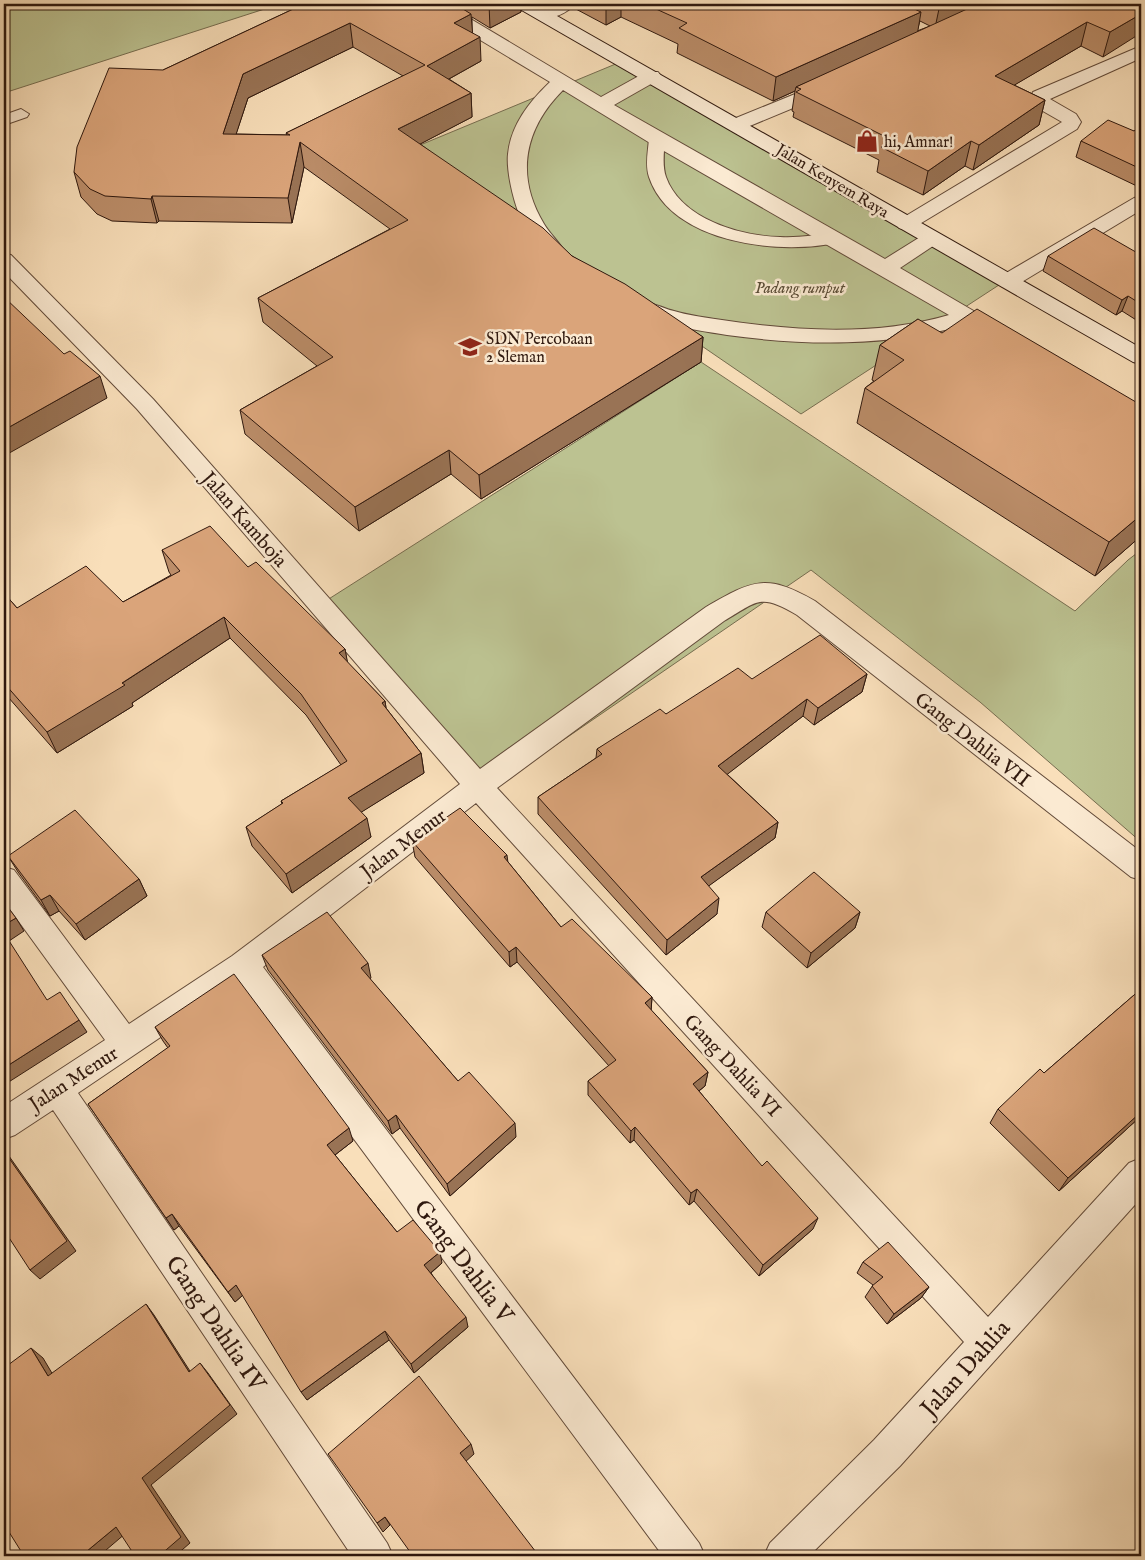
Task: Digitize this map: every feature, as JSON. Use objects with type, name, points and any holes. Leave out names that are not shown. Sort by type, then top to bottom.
[{"type":"street","name":"Jalan Kenyem Raya","points":[[524,4],[738,124],[906,224],[1141,357]]},
{"type":"street","points":[[544,15],[566,4]]},
{"type":"street","points":[[453,16],[657,139],[834,238],[1017,346]]},
{"type":"street","points":[[906,224],[1070,125],[1072,122],[1069,118],[1041,102],[1040,96],[1141,51]]},
{"type":"street","points":[[600,105],[652,76]]},
{"type":"street","points":[[561,81],[542,100],[528,120],[520,139],[517,170],[519,192],[527,212],[543,239],[568,264]]},
{"type":"street","points":[[738,124],[840,81]]},
{"type":"street","points":[[1008,281],[1141,202]]},
{"type":"street","points":[[885,268],[932,238]]},
{"type":"street","name":"Jalan Kamboja","points":[[4,260],[145,404],[478,786]]},
{"type":"street","points":[[620,297],[644,309],[679,320],[771,335],[890,333],[944,325],[968,317]]},
{"type":"street","name":"Jalan Menur","points":[[4,1124],[243,966],[478,786],[716,614],[757,591],[770,590],[785,595],[806,608]]},
{"type":"street","name":"Gang Dahlia VII","points":[[806,608],[1141,868]]},
{"type":"street","name":"Gang Dahlia VI","points":[[478,786],[988,1343]]},
{"type":"street","points":[[4,879],[126,1044]]},
{"type":"street","name":"Gang Dahlia V","points":[[243,966],[686,1556]]},
{"type":"street","name":"Gang Dahlia IV","points":[[57,1089],[374,1556]]},
{"type":"street","name":"Jalan Dahlia","points":[[783,1556],[887,1453],[1141,1174]]},
{"type":"lane","points":[[4,120],[21,114]]},
{"type":"lane","points":[[657,139],[657,177],[670,200],[698,221],[734,235],[772,242],[806,242],[834,238]]},
{"type":"green space","points":[[4,4],[280,4],[4,93]]},
{"type":"green space","name":"Padang rumput","points":[[618,63],[1002,283],[801,414],[413,148]]},
{"type":"green space","points":[[701,362],[1075,611],[1141,550],[1141,842],[980,702],[811,570],[486,793],[324,602]]},
{"type":"building","points":[[304,4],[455,4],[471,14],[454,23],[480,37],[427,66],[471,93],[398,129],[543,228],[572,256],[625,284],[703,337],[479,475],[449,450],[355,507],[240,410],[333,357],[258,298],[408,220],[300,142],[288,198],[152,196],[151,199],[105,196],[90,189],[74,172],[77,147],[109,68],[163,70]],"holes":[[[350,23],[425,65],[286,133],[290,135],[223,134],[243,74]]]},
{"type":"building","points":[[645,4],[903,4],[921,12],[776,77],[679,28],[687,23]]},
{"type":"building","points":[[978,4],[1141,4],[1141,14],[1110,32],[1087,22],[995,76],[1045,100],[979,145],[971,141],[928,171],[881,147],[892,140],[796,92],[801,89],[796,87]]},
{"type":"building","points":[[1108,120],[1134,131],[1141,126],[1141,169],[1081,141]]},
{"type":"building","points":[[1094,228],[1141,255],[1141,304],[1128,296],[1122,300],[1048,256]]},
{"type":"building","points":[[4,297],[64,354],[70,351],[100,376],[4,430]]},
{"type":"building","points":[[977,309],[1141,405],[1141,515],[1109,542],[865,388],[904,360],[880,345],[918,319],[942,333]]},
{"type":"building","points":[[210,526],[248,567],[256,562],[345,649],[339,653],[385,701],[382,703],[421,753],[348,798],[367,818],[286,874],[246,827],[283,803],[281,801],[347,761],[301,694],[224,617],[122,683],[125,685],[47,732],[4,683],[4,593],[17,608],[86,566],[123,602],[180,571],[162,550]]},
{"type":"building","points":[[820,635],[867,674],[818,708],[807,699],[718,766],[778,822],[701,877],[719,898],[667,940],[538,797],[602,754],[597,749],[660,709],[666,714],[738,668],[752,679]]},
{"type":"building","points":[[460,808],[507,855],[504,857],[561,927],[572,919],[652,997],[645,1003],[708,1072],[693,1084],[762,1166],[767,1161],[818,1218],[763,1265],[697,1189],[691,1193],[635,1127],[631,1131],[588,1081],[616,1060],[516,947],[509,952],[412,841]]},
{"type":"building","points":[[75,810],[139,879],[76,924],[50,895],[41,900],[8,856]]},
{"type":"building","points":[[814,872],[860,912],[811,953],[766,912]]},
{"type":"building","points":[[4,902],[16,918],[4,925]]},
{"type":"building","points":[[327,912],[368,963],[361,968],[458,1081],[469,1072],[515,1123],[447,1184],[396,1115],[388,1121],[262,955]]},
{"type":"building","points":[[4,933],[47,1000],[60,992],[79,1020],[4,1068]]},
{"type":"building","points":[[234,974],[349,1128],[327,1145],[397,1232],[413,1220],[440,1252],[424,1265],[466,1317],[411,1364],[385,1331],[301,1392],[236,1285],[228,1292],[172,1214],[166,1218],[88,1104],[170,1046],[155,1027]]},
{"type":"building","points":[[1141,989],[1141,1112],[1068,1178],[998,1109],[1040,1069],[1044,1073]]},
{"type":"building","points":[[4,1151],[67,1241],[30,1270],[4,1230]]},
{"type":"building","points":[[888,1242],[929,1287],[894,1314],[872,1286],[883,1277],[863,1262]]},
{"type":"building","points":[[146,1304],[189,1372],[200,1363],[230,1405],[142,1478],[181,1537],[159,1556],[135,1556],[116,1527],[81,1556],[24,1556],[4,1524],[4,1368],[31,1348],[48,1376]]},
{"type":"building","points":[[419,1376],[471,1444],[460,1453],[539,1556],[413,1556],[385,1517],[377,1523],[328,1454]]},
{"type":"place","name":"hi, Amnar!","points":[[867,141]]},
{"type":"place","name":"SDN Percobaan 2 Sleman","points":[[470,347]]}]
